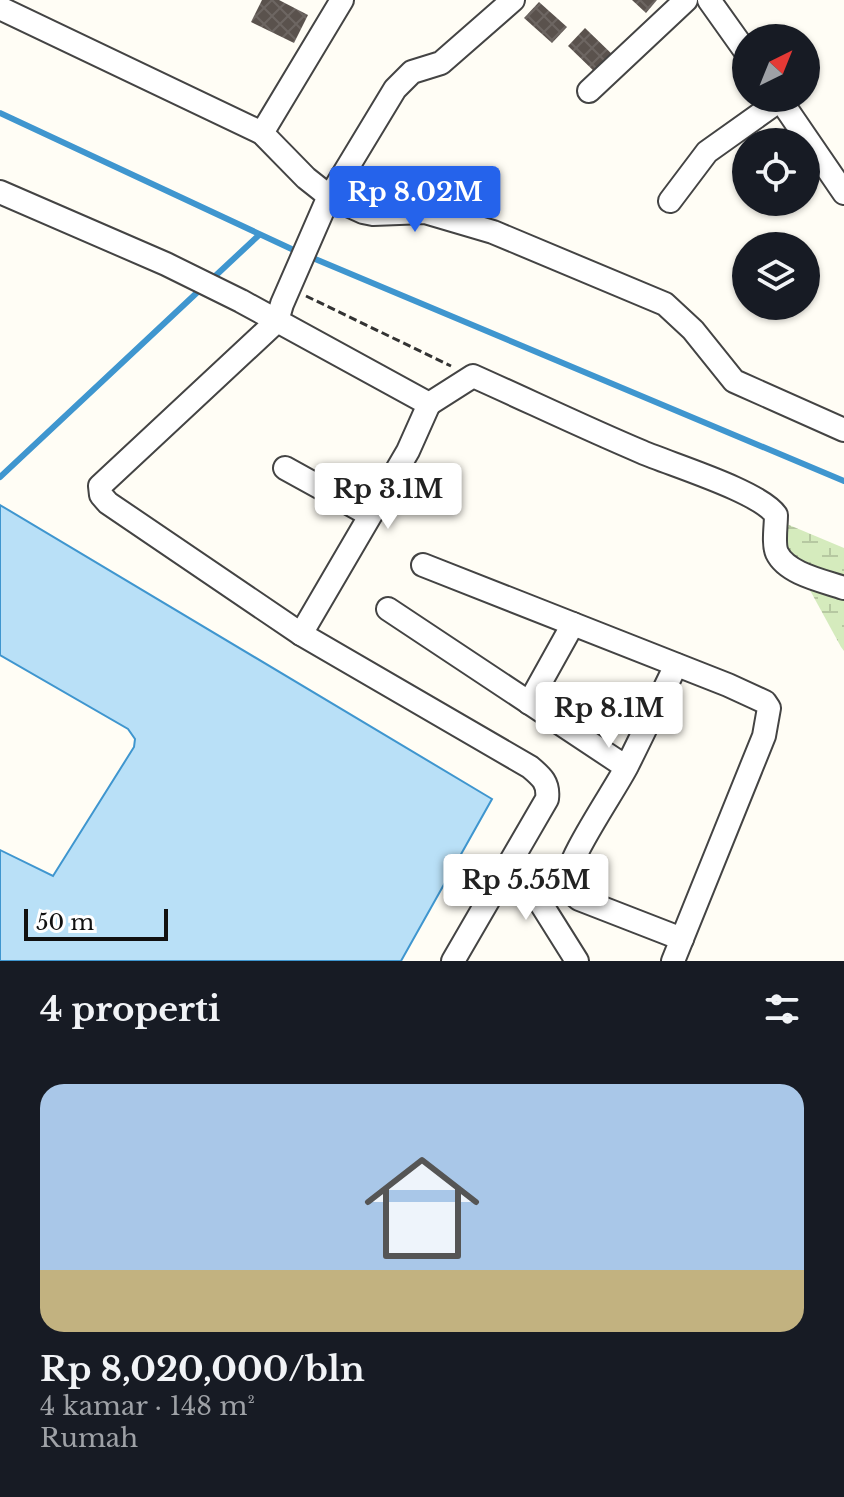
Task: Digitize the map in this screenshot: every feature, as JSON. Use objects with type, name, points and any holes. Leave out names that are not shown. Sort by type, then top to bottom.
[{"type":"street","points":[[262,133],[342,0]]},
{"type":"street","points":[[453,961],[547,799],[548,788],[541,776],[301,634],[108,503],[101,495],[100,486],[282,304],[328,200],[405,77],[426,66],[441,63],[513,0]]},
{"type":"street","points":[[589,91],[686,0]]},
{"type":"street","points":[[709,0],[732,32]]},
{"type":"street","points":[[0,8],[262,133],[328,200],[373,214],[425,212],[493,232],[665,304],[687,323],[734,381],[844,430]]},
{"type":"street","points":[[670,201],[707,152],[761,112]]},
{"type":"street","points":[[788,112],[844,193]]},
{"type":"street","points":[[0,192],[166,264],[241,301],[282,304],[429,404]]},
{"type":"street","points":[[301,634],[408,451],[429,404],[473,376],[766,505],[776,515],[776,552],[784,562],[793,569],[844,588]]},
{"type":"street","points":[[285,468],[370,515]]},
{"type":"street","points":[[423,565],[676,665],[765,702],[769,708],[764,736],[673,961]]},
{"type":"street","points":[[388,609],[626,767]]},
{"type":"street","points":[[529,703],[573,624]]},
{"type":"street","points":[[676,665],[626,767],[577,855],[565,879],[565,887],[579,899],[682,939]]},
{"type":"street","points":[[513,859],[577,961]]},
{"type":"path","points":[[282,304],[473,376]]},
{"type":"green space","points":[[770,517],[844,548],[844,651],[841,647]]},
{"type":"water","points":[[0,505],[492,799],[401,961],[0,961],[0,850],[53,876],[134,747],[135,739],[128,729],[0,655]]},
{"type":"building","points":[[262,0],[279,0],[308,15],[294,43],[251,22]]},
{"type":"building","points":[[632,0],[657,0],[646,13]]},
{"type":"building","points":[[539,2],[567,27],[552,43],[524,18]]},
{"type":"building","points":[[585,28],[615,57],[598,75],[568,46]]},
{"type":"waterway","points":[[0,113],[298,252]]},
{"type":"waterway","points":[[212,279],[259,235]]},
{"type":"waterway","points":[[308,256],[844,481]]},
{"type":"waterway","points":[[0,477],[203,287]]}]
